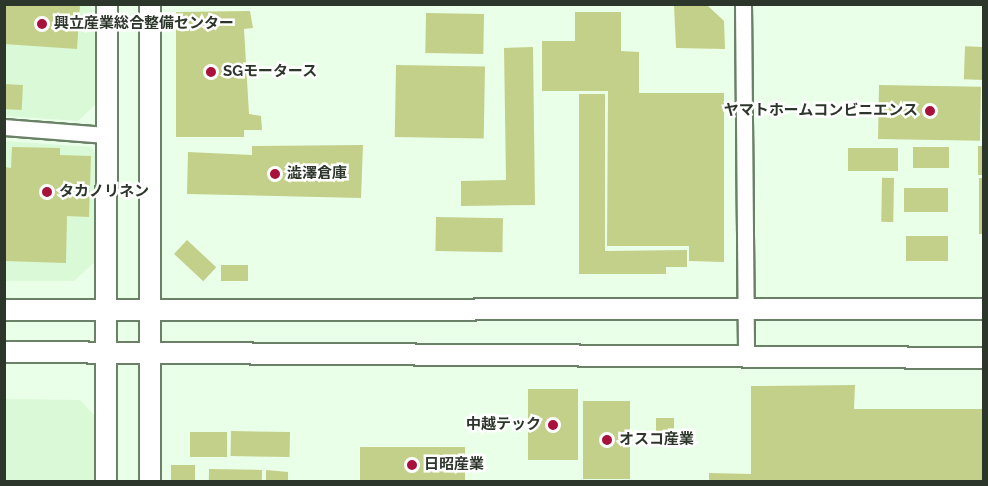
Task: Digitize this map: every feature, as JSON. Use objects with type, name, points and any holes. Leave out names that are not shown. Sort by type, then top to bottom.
[{"type":"street","points":[[106,482],[107,4]]},
{"type":"street","points":[[150,4],[148,310],[151,352],[150,482]]},
{"type":"street","points":[[743,4],[746,358]]},
{"type":"street","points":[[4,127],[105,135]]},
{"type":"street","points":[[4,310],[984,309]]},
{"type":"street","points":[[4,352],[984,358]]},
{"type":"shaded area","points":[[4,5],[89,5],[98,15],[97,103],[78,121],[5,116]]},
{"type":"shaded area","name":"タカノリネン","points":[[4,141],[91,147],[99,158],[100,257],[74,281],[5,281]]},
{"type":"shaded area","points":[[5,399],[80,400],[96,417],[96,481],[5,482]]},
{"type":"building","name":"興立産業総合整備センター","points":[[4,4],[80,4],[77,49],[4,44]]},
{"type":"building","points":[[674,5],[707,5],[724,21],[725,49],[676,48]]},
{"type":"building","name":"SGモータース","points":[[250,11],[253,28],[244,29],[249,114],[261,116],[262,130],[244,130],[244,137],[176,137],[176,12]]},
{"type":"building","points":[[575,12],[621,12],[621,51],[639,52],[639,93],[724,93],[724,262],[689,261],[689,246],[607,246],[608,91],[542,91],[542,41],[575,41]]},
{"type":"building","points":[[426,13],[484,14],[483,54],[425,53]]},
{"type":"building","points":[[965,46],[984,47],[983,80],[964,79]]},
{"type":"building","points":[[533,47],[535,205],[461,206],[461,181],[506,180],[504,48]]},
{"type":"building","points":[[396,65],[485,67],[484,139],[395,137]]},
{"type":"building","points":[[4,84],[23,85],[22,110],[4,109]]},
{"type":"building","name":"ヤマトホームコンビニエンス","points":[[879,85],[981,87],[980,141],[878,139]]},
{"type":"building","points":[[579,94],[605,94],[605,251],[687,250],[687,267],[666,267],[666,274],[579,274]]},
{"type":"building","name":"澁澤倉庫","points":[[363,145],[361,198],[187,194],[188,152],[252,155],[252,146]]},
{"type":"building","points":[[978,146],[984,146],[984,175],[978,175]]},
{"type":"building","name":"タカノリネン","points":[[12,147],[60,148],[60,155],[91,156],[89,217],[67,216],[66,263],[4,261],[4,167],[11,168]]},
{"type":"building","points":[[913,147],[949,147],[949,168],[913,168]]},
{"type":"building","points":[[848,148],[898,148],[898,171],[848,171]]},
{"type":"building","points":[[882,178],[894,178],[893,222],[881,222]]},
{"type":"building","points":[[979,178],[984,178],[984,234],[979,234]]},
{"type":"building","points":[[904,188],[948,188],[948,212],[904,212]]},
{"type":"building","points":[[436,217],[503,218],[502,252],[435,251]]},
{"type":"building","points":[[906,236],[948,236],[948,261],[906,261]]},
{"type":"building","points":[[187,240],[216,267],[203,281],[174,254]]},
{"type":"building","points":[[221,265],[248,265],[248,281],[221,281]]},
{"type":"building","points":[[855,385],[854,409],[984,409],[984,482],[709,482],[709,473],[751,474],[751,386]]},
{"type":"building","name":"中越テック","points":[[528,389],[578,389],[578,460],[528,460]]},
{"type":"building","name":"オスコ産業","points":[[583,401],[630,401],[630,479],[583,479]]},
{"type":"building","points":[[656,418],[674,418],[674,435],[656,435]]},
{"type":"building","points":[[231,431],[290,432],[290,457],[231,456]]},
{"type":"building","points":[[190,432],[227,432],[227,457],[190,457]]},
{"type":"building","name":"日昭産業","points":[[360,447],[465,447],[465,482],[360,482]]},
{"type":"building","points":[[171,465],[195,465],[195,482],[171,482]]},
{"type":"building","points":[[209,469],[262,470],[262,482],[209,482]]},
{"type":"building","points":[[266,470],[288,472],[288,482],[266,482]]},
{"type":"place","name":"興立産業総合整備センター","points":[[42,24]]},
{"type":"place","name":"SGモータース","points":[[211,72]]},
{"type":"place","name":"ヤマトホームコンビニエンス","points":[[930,111]]},
{"type":"place","name":"澁澤倉庫","points":[[275,174]]},
{"type":"place","name":"タカノリネン","points":[[47,192]]},
{"type":"place","name":"中越テック","points":[[553,425]]},
{"type":"place","name":"オスコ産業","points":[[607,440]]},
{"type":"place","name":"日昭産業","points":[[412,465]]}]
